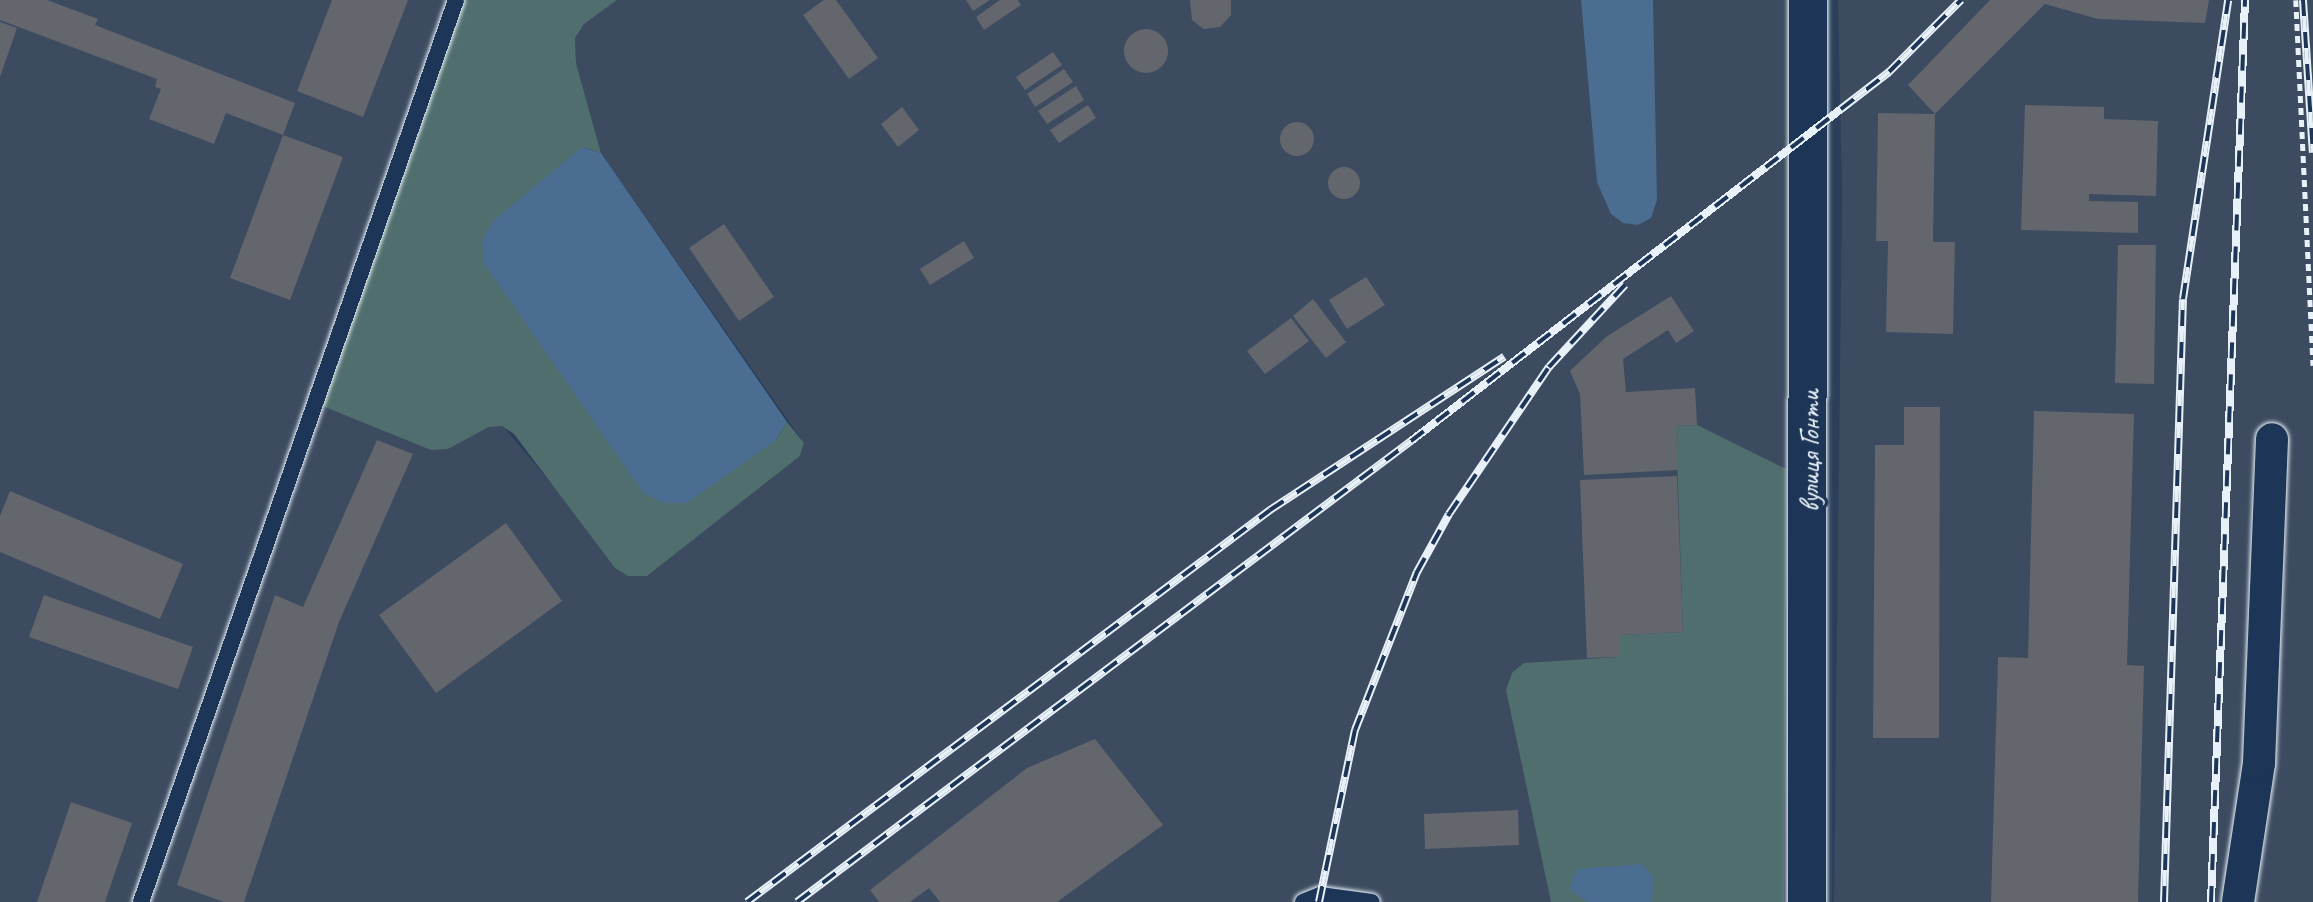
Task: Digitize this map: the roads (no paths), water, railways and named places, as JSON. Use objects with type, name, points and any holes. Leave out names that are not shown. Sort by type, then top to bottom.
[{"type":"street","name":"вулиця Гонти","points":[[1807,902],[1815,3]]},
{"type":"street","points":[[2238,902],[2259,763],[2272,439]]},
{"type":"lane","points":[[141,902],[456,0]]},
{"type":"lane","points":[[1303,902],[1320,895],[1372,902]]},
{"type":"railway","points":[[797,902],[1411,441],[1889,72],[1961,0]]},
{"type":"railway","points":[[2164,902],[2183,299],[2228,0]]},
{"type":"railway","points":[[2211,902],[2245,0]]},
{"type":"railway","points":[[2303,0],[2313,153]]},
{"type":"railway","points":[[1319,902],[1355,730],[1417,572],[1449,514],[1549,367],[1625,285]]},
{"type":"railway","points":[[747,902],[1270,510],[1504,357]]}]
